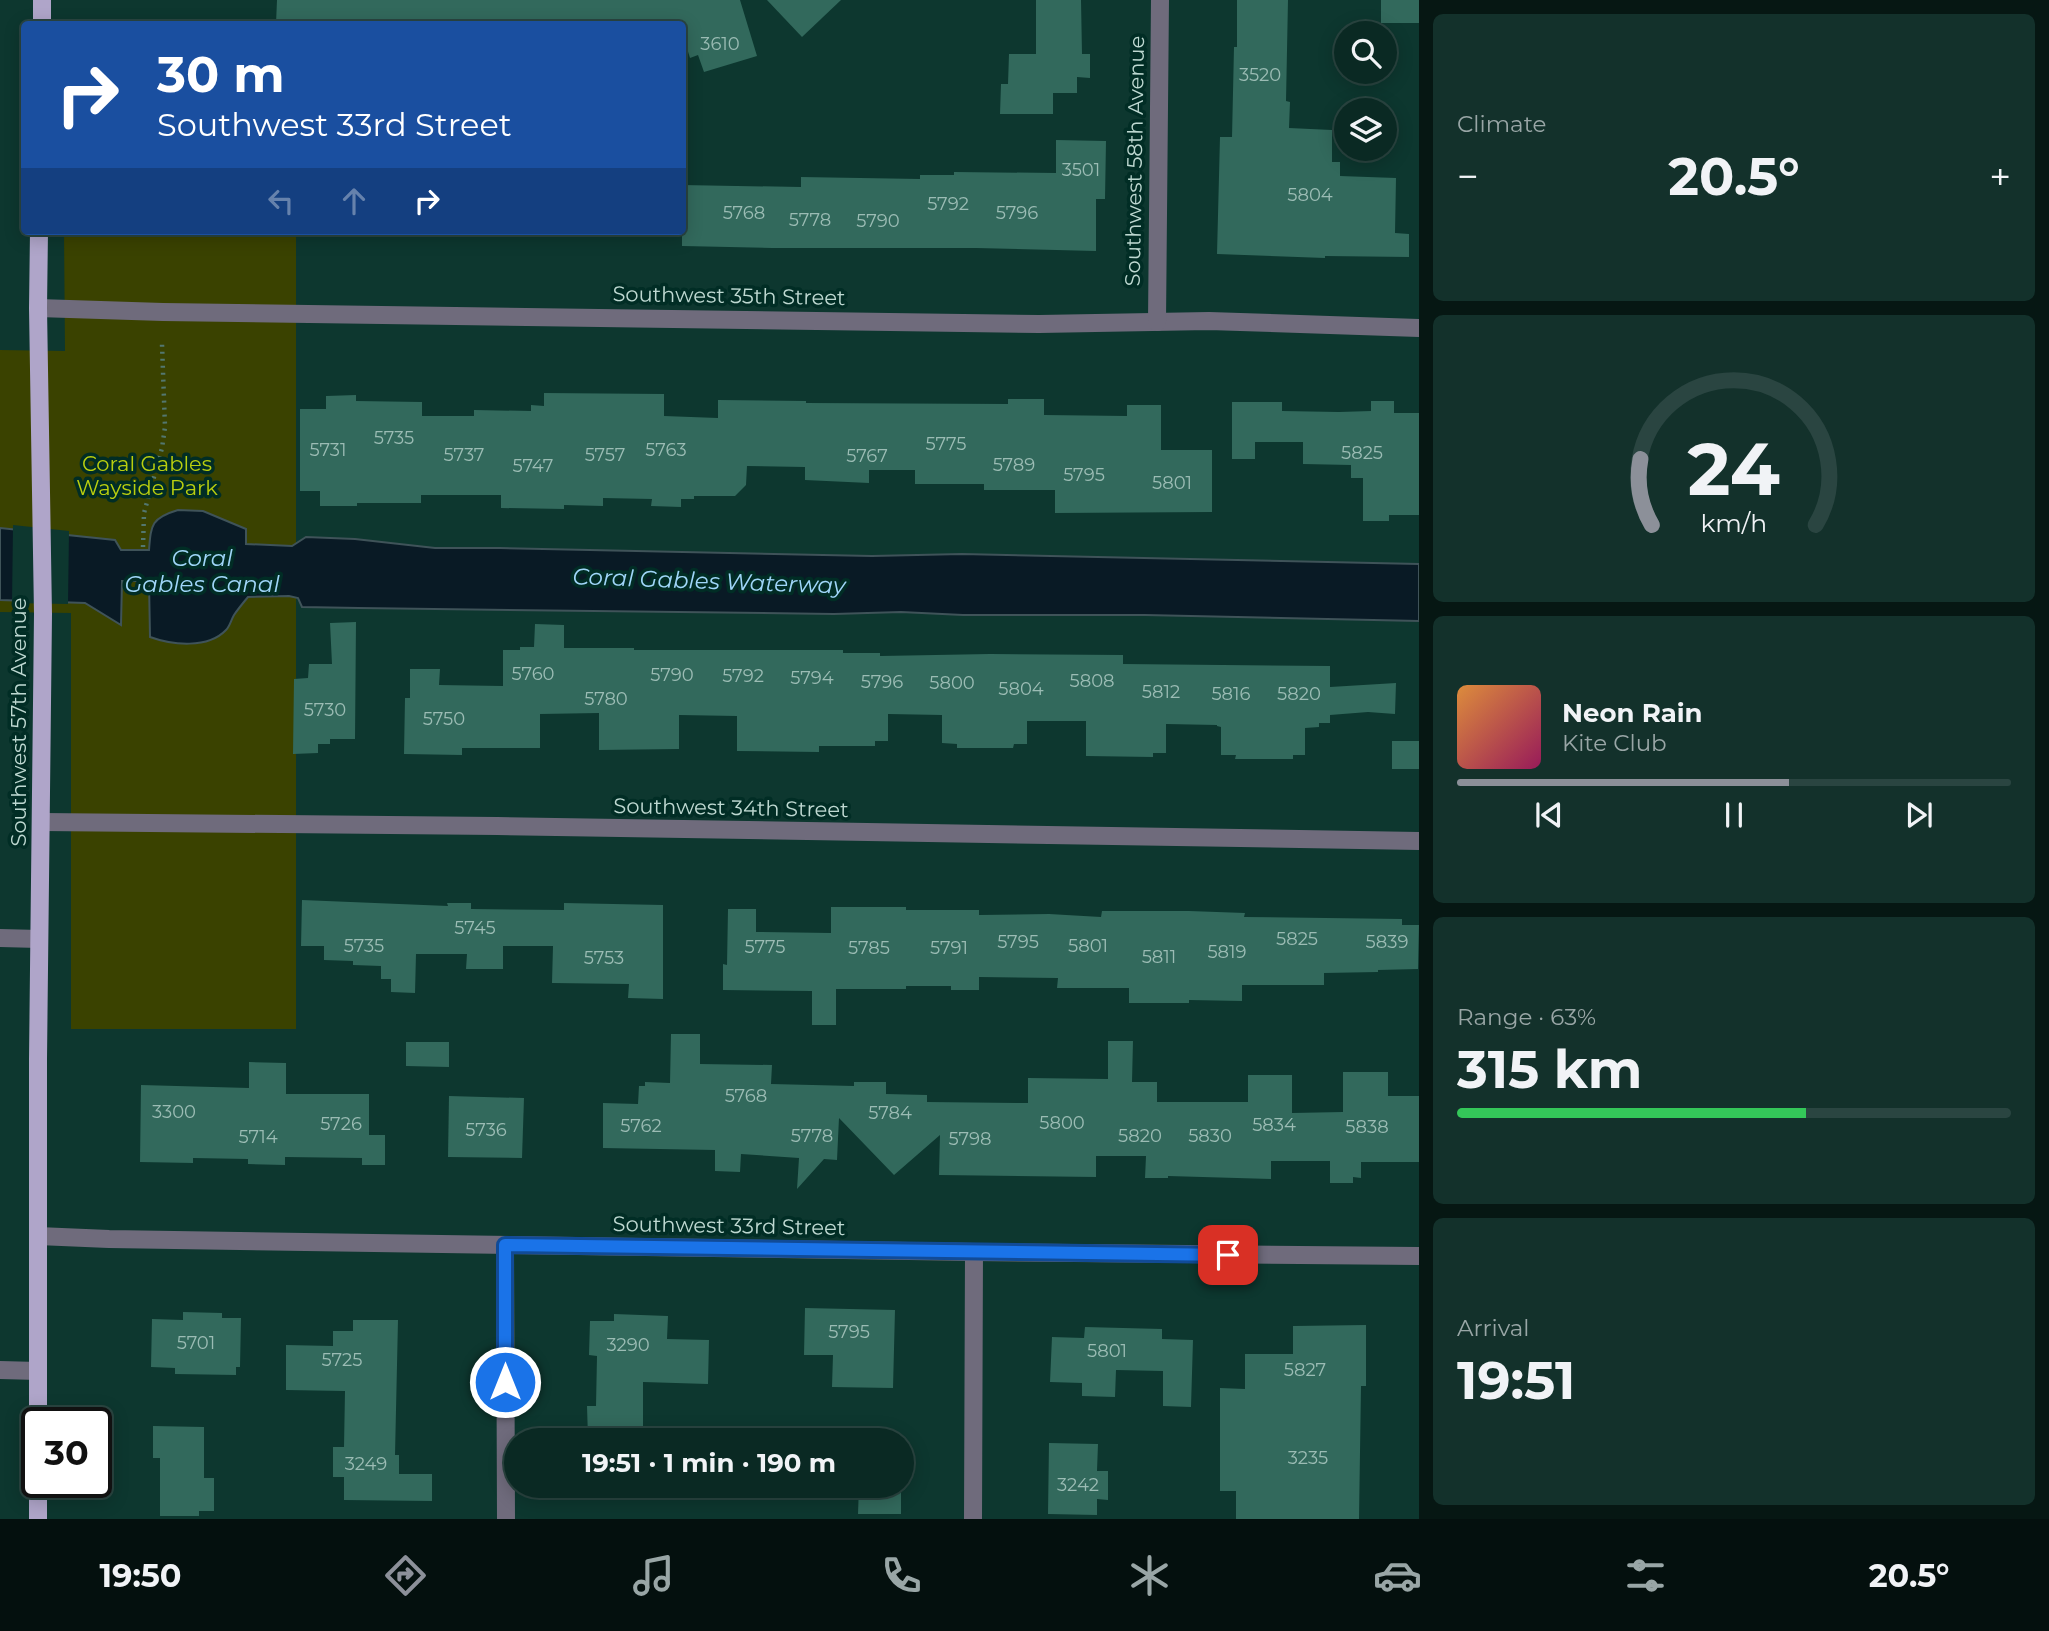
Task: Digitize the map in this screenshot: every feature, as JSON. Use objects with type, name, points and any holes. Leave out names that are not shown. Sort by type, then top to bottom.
[{"type":"main road","points":[[41,21],[42,0]]},
{"type":"main road","name":"Southwest 57th Avenue","points":[[38,1407],[43,614],[39,235]]},
{"type":"main road","points":[[38,1498],[38,1519]]},
{"type":"street","name":"Southwest 58th Avenue","points":[[1157,322],[1160,0]]},
{"type":"street","name":"Southwest 35th Street","points":[[38,309],[1039,324],[1209,321],[1419,328]]},
{"type":"street","name":"Southwest 34th Street","points":[[42,822],[497,826],[1419,841]]},
{"type":"street","points":[[0,938],[39,939]]},
{"type":"street","name":"Southwest 33rd Street","points":[[38,1236],[974,1252],[1419,1256]]},
{"type":"street","points":[[505,1245],[506,1519]]},
{"type":"street","points":[[973,1519],[974,1252]]},
{"type":"street","points":[[0,1370],[38,1371]]},
{"type":"path","points":[[143,547],[144,513],[165,427],[162,344]]},
{"type":"green space","name":"Coral Gables Wayside Park","points":[[64,235],[296,235],[296,1029],[71,1029],[71,613],[0,612],[0,350],[65,351]]},
{"type":"water","name":"Coral Gables Canal","points":[[178,510],[203,511],[246,529],[246,544],[292,546],[306,537],[355,539],[435,548],[872,556],[962,554],[1419,564],[1419,621],[1145,615],[302,607],[298,598],[289,596],[248,597],[227,628],[218,636],[190,644],[150,637],[149,581],[122,581],[121,625],[85,603],[0,600],[0,528],[115,540],[121,550],[149,550],[154,524],[162,516]]},
{"type":"pier","points":[[13,525],[69,531],[68,604],[12,603]]},
{"type":"building","points":[[277,0],[740,0],[757,56],[704,72],[698,55],[690,58],[686,45],[686,21],[276,21]]},
{"type":"building","points":[[767,0],[841,0],[802,37]]},
{"type":"building","points":[[1036,0],[1081,0],[1082,54],[1090,54],[1090,78],[1077,77],[1077,93],[1053,93],[1053,114],[1000,114],[1001,84],[1008,84],[1009,54],[1036,54]]},
{"type":"building","points":[[1237,0],[1288,0],[1286,101],[1290,102],[1289,128],[1332,130],[1332,162],[1340,162],[1340,176],[1396,178],[1395,233],[1409,234],[1409,257],[1325,258],[1217,254],[1220,137],[1232,137]]},
{"type":"building","points":[[1381,0],[1419,0],[1419,23],[1381,21]]},
{"type":"building","points":[[1056,140],[1106,141],[1105,199],[1096,199],[1096,251],[682,246],[682,235],[686,235],[686,185],[801,187],[801,177],[920,179],[920,175],[954,175],[954,172],[1056,173]]},
{"type":"building","points":[[544,393],[664,394],[664,416],[718,418],[718,400],[1008,404],[1008,399],[1044,399],[1044,415],[1127,416],[1127,405],[1161,405],[1161,450],[1212,450],[1212,512],[1055,513],[1055,490],[984,490],[984,484],[915,484],[915,470],[869,470],[869,483],[805,480],[805,467],[747,466],[746,485],[735,496],[694,496],[694,499],[681,499],[681,507],[651,506],[652,499],[603,498],[603,506],[564,505],[564,509],[501,508],[501,495],[421,495],[421,503],[320,506],[320,491],[300,491],[300,409],[326,409],[326,396],[356,395],[356,401],[422,402],[422,416],[474,416],[474,410],[531,411],[531,405],[544,406]]},
{"type":"building","points":[[1371,401],[1394,401],[1394,413],[1419,413],[1419,515],[1389,515],[1389,521],[1363,521],[1363,478],[1351,478],[1351,465],[1303,464],[1303,442],[1255,442],[1255,459],[1232,459],[1232,402],[1282,402],[1282,411],[1339,412],[1371,411]]},
{"type":"building","points":[[356,622],[355,739],[330,739],[330,744],[318,744],[318,753],[293,754],[294,679],[308,678],[309,664],[332,664],[330,623]]},
{"type":"building","points":[[535,624],[564,625],[564,648],[843,650],[843,653],[880,653],[880,656],[1123,655],[1123,664],[1330,666],[1330,687],[1396,683],[1395,714],[1368,712],[1330,715],[1330,723],[1319,723],[1319,727],[1305,728],[1305,755],[1293,755],[1293,759],[1235,759],[1236,755],[1221,755],[1221,727],[1217,725],[1166,724],[1166,753],[1153,753],[1153,757],[1086,756],[1086,721],[1027,721],[1027,744],[1014,744],[1013,748],[957,748],[957,744],[942,743],[942,715],[888,714],[888,741],[875,741],[875,746],[819,746],[819,752],[737,751],[737,716],[679,715],[679,749],[599,750],[599,713],[540,714],[540,748],[462,748],[462,755],[404,754],[405,698],[410,698],[410,669],[440,669],[439,685],[503,686],[503,650],[534,647]]},
{"type":"building","points":[[1392,741],[1419,741],[1419,769],[1392,769]]},
{"type":"building","points":[[302,900],[448,906],[447,903],[471,903],[471,909],[564,910],[564,903],[663,905],[663,999],[628,998],[629,984],[552,983],[553,946],[503,946],[503,969],[466,969],[467,954],[416,954],[415,993],[391,992],[391,979],[381,979],[381,966],[324,960],[324,946],[301,946]]},
{"type":"building","points":[[831,907],[979,910],[979,915],[1049,914],[1101,917],[1102,911],[1189,911],[1245,913],[1244,917],[1402,919],[1402,925],[1419,925],[1418,969],[1324,973],[1324,985],[1242,985],[1242,1001],[1189,1000],[1189,1003],[1129,1003],[1129,988],[1057,988],[1058,978],[979,977],[979,990],[951,990],[951,986],[836,989],[836,1025],[812,1025],[812,991],[723,990],[723,964],[727,965],[728,909],[756,909],[756,932],[831,933]]},
{"type":"building","points":[[671,1034],[700,1034],[700,1064],[772,1065],[771,1084],[854,1086],[854,1082],[886,1082],[886,1094],[927,1095],[927,1102],[1028,1103],[1028,1078],[1108,1079],[1108,1041],[1133,1041],[1132,1082],[1157,1082],[1157,1102],[1248,1102],[1248,1075],[1292,1075],[1292,1113],[1343,1112],[1343,1072],[1388,1072],[1388,1096],[1419,1096],[1419,1162],[1361,1162],[1361,1178],[1353,1177],[1353,1183],[1330,1183],[1330,1161],[1271,1161],[1271,1179],[1168,1176],[1145,1178],[1146,1156],[1096,1156],[1096,1177],[939,1175],[940,1135],[894,1175],[839,1118],[837,1160],[824,1159],[797,1189],[799,1158],[741,1154],[740,1172],[715,1171],[715,1150],[603,1148],[603,1103],[638,1104],[639,1086],[645,1086],[645,1082],[670,1083]]},
{"type":"building","points":[[406,1042],[449,1042],[449,1067],[406,1066]]},
{"type":"building","points":[[249,1062],[286,1063],[286,1094],[369,1094],[369,1135],[385,1135],[385,1165],[362,1165],[362,1158],[285,1157],[285,1165],[248,1164],[248,1159],[193,1158],[193,1163],[140,1162],[141,1085],[249,1088]]},
{"type":"building","points":[[449,1096],[524,1098],[522,1158],[448,1157]]},
{"type":"building","points":[[805,1308],[895,1310],[893,1388],[832,1387],[833,1355],[804,1355]]},
{"type":"building","points":[[183,1312],[222,1313],[222,1318],[241,1318],[240,1367],[236,1367],[236,1375],[175,1374],[175,1368],[151,1367],[152,1319],[183,1320]]},
{"type":"building","points":[[614,1314],[668,1316],[667,1339],[709,1340],[708,1384],[643,1382],[643,1428],[588,1428],[587,1406],[596,1406],[597,1356],[589,1355],[590,1321],[614,1321]]},
{"type":"building","points":[[353,1320],[398,1320],[395,1455],[399,1455],[399,1474],[432,1474],[432,1501],[344,1500],[344,1477],[333,1477],[333,1447],[344,1447],[345,1391],[286,1390],[286,1345],[333,1346],[333,1331],[353,1331]]},
{"type":"building","points":[[1366,1325],[1366,1386],[1361,1386],[1359,1519],[1236,1519],[1236,1491],[1220,1491],[1220,1388],[1245,1389],[1245,1354],[1293,1354],[1293,1326]]},
{"type":"building","points":[[1085,1327],[1162,1329],[1162,1339],[1193,1340],[1191,1407],[1163,1406],[1163,1371],[1116,1370],[1115,1397],[1082,1396],[1082,1383],[1050,1382],[1052,1337],[1084,1338]]},
{"type":"building","points":[[153,1426],[204,1427],[204,1478],[214,1478],[214,1511],[199,1511],[199,1516],[160,1516],[160,1458],[153,1458]]},
{"type":"building","points":[[1049,1443],[1098,1444],[1097,1471],[1108,1471],[1108,1500],[1097,1499],[1097,1515],[1048,1514]]},
{"type":"building","points":[[859,1498],[901,1498],[901,1514],[858,1514]]},
{"type":"route","points":[[505,1382],[505,1245],[1228,1255]]},
{"type":"water label","name":"Coral Gables Waterway","points":[[709,581]]}]
